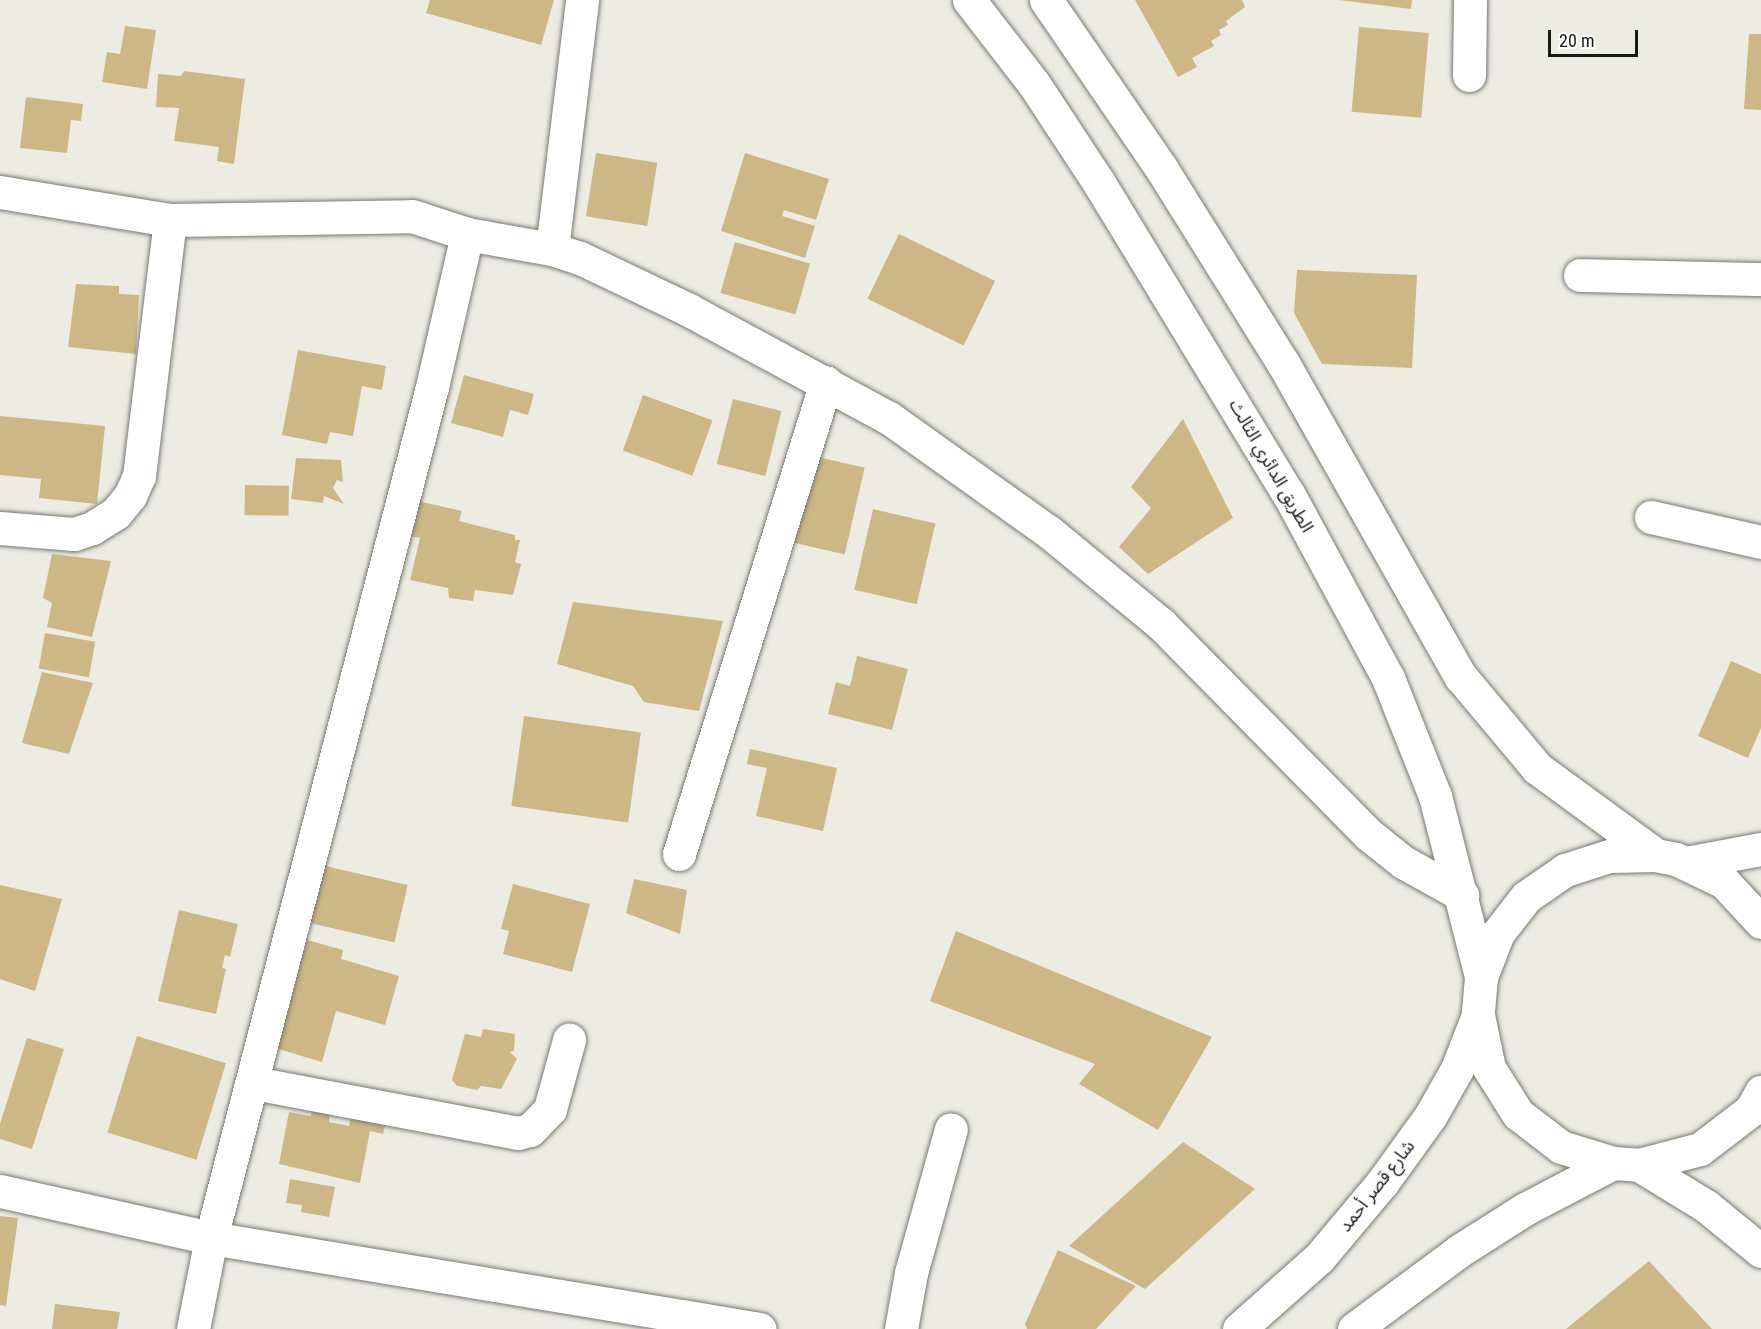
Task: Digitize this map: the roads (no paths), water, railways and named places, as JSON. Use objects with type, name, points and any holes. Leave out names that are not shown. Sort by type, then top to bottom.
[{"type":"street","points":[[552,249],[582,0]]},
{"type":"street","name":"الطريق الدائري الثالث","points":[[969,0],[1034,84],[1099,183],[1294,505],[1392,688],[1422,758],[1462,895],[1481,977]]},
{"type":"street","points":[[1046,0],[1161,168],[1283,363],[1461,677],[1537,768],[1671,859],[1724,882],[1761,922]]},
{"type":"street","points":[[1469,75],[1470,0]]},
{"type":"street","points":[[0,192],[170,220],[388,214],[412,216],[467,234],[552,249],[689,310],[889,418],[960,467],[1096,568],[1161,624],[1368,834],[1403,862],[1462,895]]},
{"type":"street","points":[[0,528],[74,534],[116,513],[130,496],[139,476],[170,220]]},
{"type":"street","points":[[193,1329],[211,1238],[254,1083],[432,387],[467,234]]},
{"type":"street","points":[[1580,275],[1761,279]]},
{"type":"street","points":[[679,854],[826,382]]},
{"type":"street","points":[[1651,517],[1761,543]]},
{"type":"street","points":[[1761,849],[1671,859],[1609,856],[1565,870],[1526,897],[1498,933],[1481,977],[1478,1015],[1489,1068],[1518,1114],[1561,1147],[1626,1164],[1706,1206],[1761,1251]]},
{"type":"street","name":"شارع قصر أحمد","points":[[1239,1329],[1319,1258],[1382,1183],[1431,1115],[1457,1069],[1478,1015]]},
{"type":"street","points":[[254,1083],[518,1133],[530,1130],[550,1109],[569,1040]]},
{"type":"street","points":[[1354,1329],[1515,1215],[1626,1164],[1700,1149],[1750,1110],[1761,1092]]},
{"type":"street","points":[[901,1329],[914,1261],[951,1129]]},
{"type":"street","points":[[0,1191],[211,1238],[760,1329]]}]
